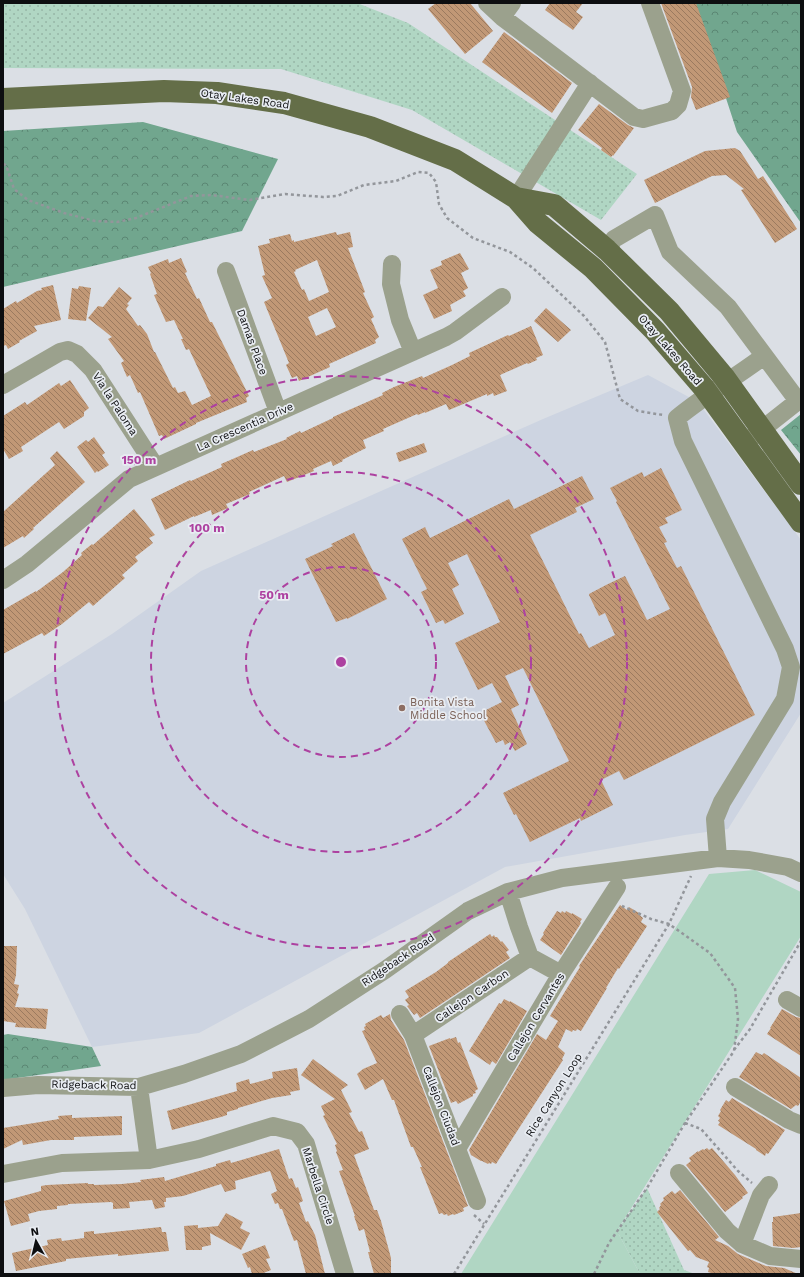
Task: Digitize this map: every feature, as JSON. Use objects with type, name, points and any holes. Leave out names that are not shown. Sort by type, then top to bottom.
[{"type":"main road","name":"Otay Lakes Road","points":[[3,100],[164,91],[217,93],[284,103],[370,127],[455,160],[516,198],[538,223],[593,268],[655,331],[708,394],[801,522]]},
{"type":"main road","name":"Otay Lakes Road","points":[[516,198],[554,206],[607,250],[669,311],[728,382],[801,484]]},
{"type":"street","points":[[487,3],[502,17],[634,117],[643,119],[672,111],[678,105],[682,91],[650,3]]},
{"type":"street","points":[[502,17],[512,3]]},
{"type":"street","points":[[516,198],[590,83]]},
{"type":"street","points":[[607,250],[614,239],[655,215],[670,252],[728,307],[798,401],[744,443]]},
{"type":"street","points":[[392,264],[391,284],[400,320],[413,352]]},
{"type":"street","name":"Damas Place","points":[[226,271],[278,412]]},
{"type":"street","name":"La Crescentia Drive","points":[[3,580],[27,564],[129,479],[455,332],[502,297]]},
{"type":"street","name":"Via la Paloma","points":[[3,385],[60,352],[68,350],[77,354],[93,370],[155,466]]},
{"type":"street","points":[[718,858],[715,819],[722,802],[785,699],[791,667],[785,649],[683,441],[677,418],[708,394],[728,382],[764,356]]},
{"type":"street","name":"Ridgeback Road","points":[[3,1088],[38,1085],[139,1087],[184,1074],[241,1054],[309,1019],[385,970],[468,911],[508,892],[562,878],[718,858],[749,860],[788,867],[801,873]]},
{"type":"street","points":[[508,892],[530,957],[561,974]]},
{"type":"street","name":"Callejon Cervantes","points":[[457,1149],[561,974],[613,894]]},
{"type":"street","name":"Callejon Carbon","points":[[413,1035],[530,957]]},
{"type":"street","name":"Callejon Ciudad","points":[[400,1014],[413,1035],[477,1201]]},
{"type":"street","points":[[139,1087],[149,1160]]},
{"type":"street","points":[[735,1087],[789,1120],[801,1125]]},
{"type":"street","name":"Marbella Circle","points":[[3,1174],[62,1164],[149,1160],[199,1148],[273,1126],[297,1132],[306,1144],[345,1274]]},
{"type":"street","points":[[678,1173],[727,1231],[742,1244],[770,1256],[801,1259]]},
{"type":"street","points":[[742,1244],[765,1190]]},
{"type":"path","points":[[3,164],[6,165],[14,188],[28,200],[64,213],[95,221],[117,222],[136,218],[191,196],[211,195],[250,200],[285,194],[323,197],[337,196],[364,185],[396,181],[418,172],[429,173],[436,182],[438,204],[447,218],[473,238],[510,252],[533,268],[584,316],[605,342],[620,399],[638,411],[677,418]]},
{"type":"path","name":"Rice Canyon Loop","points":[[454,1274],[668,924],[692,875],[690,862]]},
{"type":"path","points":[[613,894],[651,919],[668,924],[710,954],[735,988],[738,1019],[734,1051]]},
{"type":"path","points":[[594,1274],[608,1243],[647,1188],[685,1123],[750,1029],[801,941]]},
{"type":"path","points":[[685,1123],[701,1129],[738,1171],[753,1184],[765,1190]]},
{"type":"shaded area","name":"Bonita Vista Middle School","points":[[648,375],[698,402],[801,540],[801,713],[728,829],[685,835],[505,867],[199,1033],[92,1047],[25,909],[3,874],[3,703],[112,634],[201,571],[543,419]]},
{"type":"green space","points":[[3,3],[357,3],[408,23],[637,174],[601,220],[412,110],[281,69],[3,68]]},
{"type":"green space","points":[[695,3],[801,3],[801,223],[737,132]]},
{"type":"green space","points":[[143,122],[278,159],[242,231],[3,287],[3,131]]},
{"type":"green space","points":[[801,414],[801,455],[781,430]]},
{"type":"green space","points":[[755,870],[801,892],[801,936],[617,1231],[640,1274],[461,1274],[709,874]]},
{"type":"green space","points":[[8,1034],[92,1047],[101,1066],[3,1080],[3,1035]]},
{"type":"green space","points":[[647,1188],[684,1270],[695,1274],[640,1274],[617,1231]]},
{"type":"building","points":[[436,3],[470,3],[493,31],[465,54],[428,9]]},
{"type":"building","points":[[550,3],[583,3],[576,12],[583,17],[573,30],[545,10]]},
{"type":"building","points":[[661,3],[696,3],[730,97],[696,110],[691,97],[692,87]]},
{"type":"building","points":[[504,32],[572,83],[552,113],[482,62]]},
{"type":"building","points":[[599,104],[634,128],[611,157],[601,150],[602,148],[578,130]]},
{"type":"building","points":[[735,148],[740,151],[758,179],[763,176],[797,229],[775,243],[741,190],[744,189],[726,175],[712,176],[655,203],[644,180],[705,151]]},
{"type":"building","points":[[336,232],[337,235],[350,232],[353,247],[348,248],[365,292],[363,293],[374,317],[371,319],[379,337],[375,340],[376,343],[329,364],[330,367],[299,381],[297,376],[292,378],[286,365],[289,363],[264,302],[272,298],[262,276],[265,275],[258,246],[270,243],[269,239],[290,234],[292,241],[294,240],[294,242]],"holes":[[[317,260],[329,292],[309,301],[294,272],[296,271],[295,270]],[[327,308],[336,327],[316,336],[308,317]]]},
{"type":"building","points":[[460,253],[469,269],[461,273],[468,288],[463,291],[466,296],[450,305],[452,311],[434,319],[423,295],[438,288],[430,270],[442,265],[441,261]]},
{"type":"building","points":[[181,258],[187,272],[185,273],[197,299],[199,298],[210,322],[212,322],[249,396],[246,398],[247,402],[196,423],[164,439],[162,435],[159,436],[140,392],[138,393],[130,375],[127,377],[121,363],[124,361],[108,339],[112,337],[88,318],[98,306],[103,307],[119,287],[132,298],[127,304],[129,305],[126,309],[138,326],[140,325],[147,334],[154,352],[173,388],[175,387],[178,393],[185,391],[192,405],[211,396],[189,349],[186,350],[181,339],[183,339],[174,320],[166,322],[154,295],[157,294],[148,267],[168,259],[169,263]]},
{"type":"building","points":[[53,285],[61,320],[34,326],[37,331],[19,341],[20,342],[8,349],[6,345],[3,346],[3,309],[16,301],[17,303],[37,291],[42,290],[41,288]]},
{"type":"building","points":[[79,286],[91,288],[86,321],[68,319],[72,288],[78,289]]},
{"type":"building","points":[[546,308],[571,330],[558,342],[534,321]]},
{"type":"building","points":[[531,326],[543,355],[536,358],[537,360],[500,375],[507,391],[494,396],[493,393],[487,396],[487,394],[449,410],[446,404],[425,413],[417,414],[383,429],[384,431],[363,440],[366,448],[333,466],[331,461],[313,469],[314,471],[287,482],[284,476],[249,492],[250,494],[226,504],[228,508],[212,515],[211,510],[194,516],[165,530],[151,499],[190,480],[191,481],[222,467],[221,464],[253,450],[254,452],[287,439],[286,438],[300,431],[301,433],[383,395],[382,393],[394,387],[422,376],[423,378],[470,356],[469,353]]},
{"type":"building","points":[[70,380],[89,408],[84,412],[84,416],[64,429],[59,422],[21,447],[23,451],[9,459],[3,449],[3,416],[25,402],[27,405],[59,383],[61,386]]},
{"type":"building","points":[[94,437],[105,453],[102,455],[109,465],[95,473],[77,447],[86,440],[88,442]]},
{"type":"building","points":[[424,443],[427,452],[399,462],[396,453]]},
{"type":"building","points":[[57,451],[85,482],[33,528],[34,529],[24,538],[23,536],[3,548],[3,512],[55,465],[50,458]]},
{"type":"building","points":[[661,468],[682,510],[665,518],[668,523],[659,527],[667,542],[664,543],[677,568],[681,566],[755,715],[624,780],[619,771],[601,780],[613,805],[581,821],[580,818],[530,842],[516,814],[514,815],[503,793],[569,761],[523,668],[505,676],[519,705],[511,709],[527,744],[515,751],[510,742],[505,745],[503,740],[496,743],[480,713],[502,702],[492,683],[478,690],[455,643],[500,622],[467,554],[448,563],[459,585],[452,589],[464,614],[445,624],[443,620],[436,623],[421,592],[427,589],[402,539],[425,527],[430,538],[509,499],[514,509],[582,476],[594,499],[575,508],[577,512],[530,535],[579,634],[581,633],[589,648],[615,635],[605,613],[599,616],[589,595],[606,585],[625,576],[647,620],[670,609],[610,488],[642,472],[644,477]]},
{"type":"building","points":[[134,509],[155,535],[149,538],[153,543],[135,557],[138,561],[122,575],[125,578],[93,606],[89,602],[62,624],[44,636],[42,633],[3,654],[3,610],[36,592],[63,572],[82,555],[81,553],[92,544],[93,545]]},
{"type":"building","points":[[354,533],[387,599],[347,619],[336,622],[305,559],[333,546],[331,544]]},
{"type":"building","points":[[620,905],[627,910],[629,907],[639,913],[638,914],[643,918],[641,922],[647,926],[619,969],[618,968],[581,1031],[577,1029],[576,1031],[573,1030],[572,1032],[566,1029],[558,1047],[565,1053],[562,1059],[563,1060],[496,1164],[492,1162],[491,1164],[488,1164],[481,1161],[471,1155],[469,1150],[537,1034],[546,1040],[558,1021],[550,1016],[580,967],[579,966]]},
{"type":"building","points":[[557,911],[561,913],[562,911],[565,913],[566,911],[582,919],[561,955],[540,940]]},
{"type":"building","points":[[490,934],[492,937],[494,935],[501,942],[502,941],[509,950],[506,952],[510,958],[420,1018],[417,1013],[414,1015],[407,1006],[409,1005],[405,1000],[409,997],[405,991],[436,972],[448,962]]},
{"type":"building","points":[[3,946],[17,946],[16,975],[14,984],[19,985],[17,993],[19,994],[15,1007],[48,1009],[46,1029],[15,1027],[16,1023],[3,1021]]},
{"type":"building","points":[[504,999],[527,1011],[496,1064],[492,1061],[490,1065],[469,1051],[499,1003],[501,1004]]},
{"type":"building","points":[[782,1009],[796,1017],[801,1018],[801,1056],[767,1034]]},
{"type":"building","points":[[390,1014],[391,1020],[404,1040],[468,1206],[463,1208],[464,1211],[454,1215],[448,1216],[447,1214],[439,1214],[420,1167],[422,1167],[413,1147],[411,1147],[394,1100],[392,1100],[383,1079],[365,1090],[357,1074],[363,1069],[377,1063],[362,1031],[365,1030],[365,1024],[381,1015],[383,1018]]},
{"type":"building","points":[[456,1037],[458,1043],[460,1042],[478,1089],[475,1091],[476,1093],[473,1094],[473,1096],[458,1104],[456,1101],[451,1103],[429,1046]]},
{"type":"building","points":[[756,1052],[762,1055],[764,1053],[801,1078],[801,1101],[798,1106],[796,1105],[791,1109],[739,1077]]},
{"type":"building","points":[[313,1059],[348,1085],[341,1090],[352,1112],[349,1113],[359,1132],[362,1131],[369,1149],[354,1155],[374,1210],[377,1210],[381,1221],[391,1258],[391,1274],[374,1274],[364,1229],[359,1231],[339,1171],[343,1170],[336,1152],[335,1145],[337,1144],[323,1116],[325,1115],[321,1106],[335,1099],[301,1075]]},
{"type":"building","points":[[297,1068],[300,1090],[290,1092],[291,1095],[272,1098],[238,1108],[227,1112],[227,1115],[221,1117],[172,1130],[167,1111],[237,1091],[236,1083],[249,1079],[250,1084],[273,1078],[272,1072]]},
{"type":"building","points":[[732,1098],[785,1130],[765,1156],[718,1125],[720,1122],[718,1121],[720,1118],[718,1116],[721,1111],[720,1110],[726,1100],[729,1102]]},
{"type":"building","points":[[72,1115],[72,1118],[122,1116],[122,1135],[74,1137],[74,1140],[51,1140],[23,1145],[22,1140],[3,1149],[3,1128],[59,1119],[58,1116]]},
{"type":"building","points":[[707,1148],[709,1150],[712,1148],[748,1193],[725,1212],[686,1165],[691,1161],[689,1158],[698,1151]]},
{"type":"building","points":[[279,1149],[289,1179],[292,1178],[296,1188],[298,1187],[303,1201],[299,1203],[306,1222],[308,1221],[315,1235],[325,1274],[306,1274],[297,1240],[294,1241],[282,1209],[280,1209],[278,1203],[275,1204],[271,1194],[277,1191],[270,1171],[235,1181],[236,1189],[225,1192],[221,1184],[183,1196],[166,1198],[166,1202],[164,1202],[165,1207],[155,1209],[152,1200],[129,1202],[130,1208],[113,1209],[113,1203],[111,1202],[68,1204],[57,1206],[57,1209],[28,1214],[30,1221],[11,1226],[4,1201],[41,1191],[41,1186],[47,1185],[88,1183],[94,1185],[122,1184],[164,1177],[165,1181],[216,1166],[216,1164],[230,1160],[231,1163]]},
{"type":"building","points":[[680,1190],[719,1237],[715,1240],[728,1246],[738,1254],[766,1266],[784,1268],[798,1274],[714,1274],[708,1272],[709,1268],[707,1267],[709,1262],[696,1257],[690,1250],[688,1251],[657,1212],[660,1209],[660,1204],[664,1200],[663,1198],[672,1191],[675,1194]]},
{"type":"building","points":[[226,1213],[243,1222],[240,1228],[250,1233],[241,1250],[210,1233],[211,1245],[202,1247],[202,1250],[186,1250],[184,1226],[198,1225],[198,1228],[218,1226]]},
{"type":"building","points":[[801,1213],[801,1247],[793,1248],[773,1246],[773,1217]]},
{"type":"building","points":[[161,1227],[162,1232],[166,1232],[169,1251],[66,1259],[66,1261],[16,1271],[12,1253],[48,1245],[47,1240],[61,1238],[62,1241],[84,1238],[84,1232],[94,1231],[94,1234]]},
{"type":"building","points":[[265,1245],[270,1258],[266,1259],[271,1270],[261,1274],[252,1274],[250,1267],[248,1268],[242,1254]]},
{"type":"place","name":"Bonita Vista Middle School","points":[[402,708]]}]
